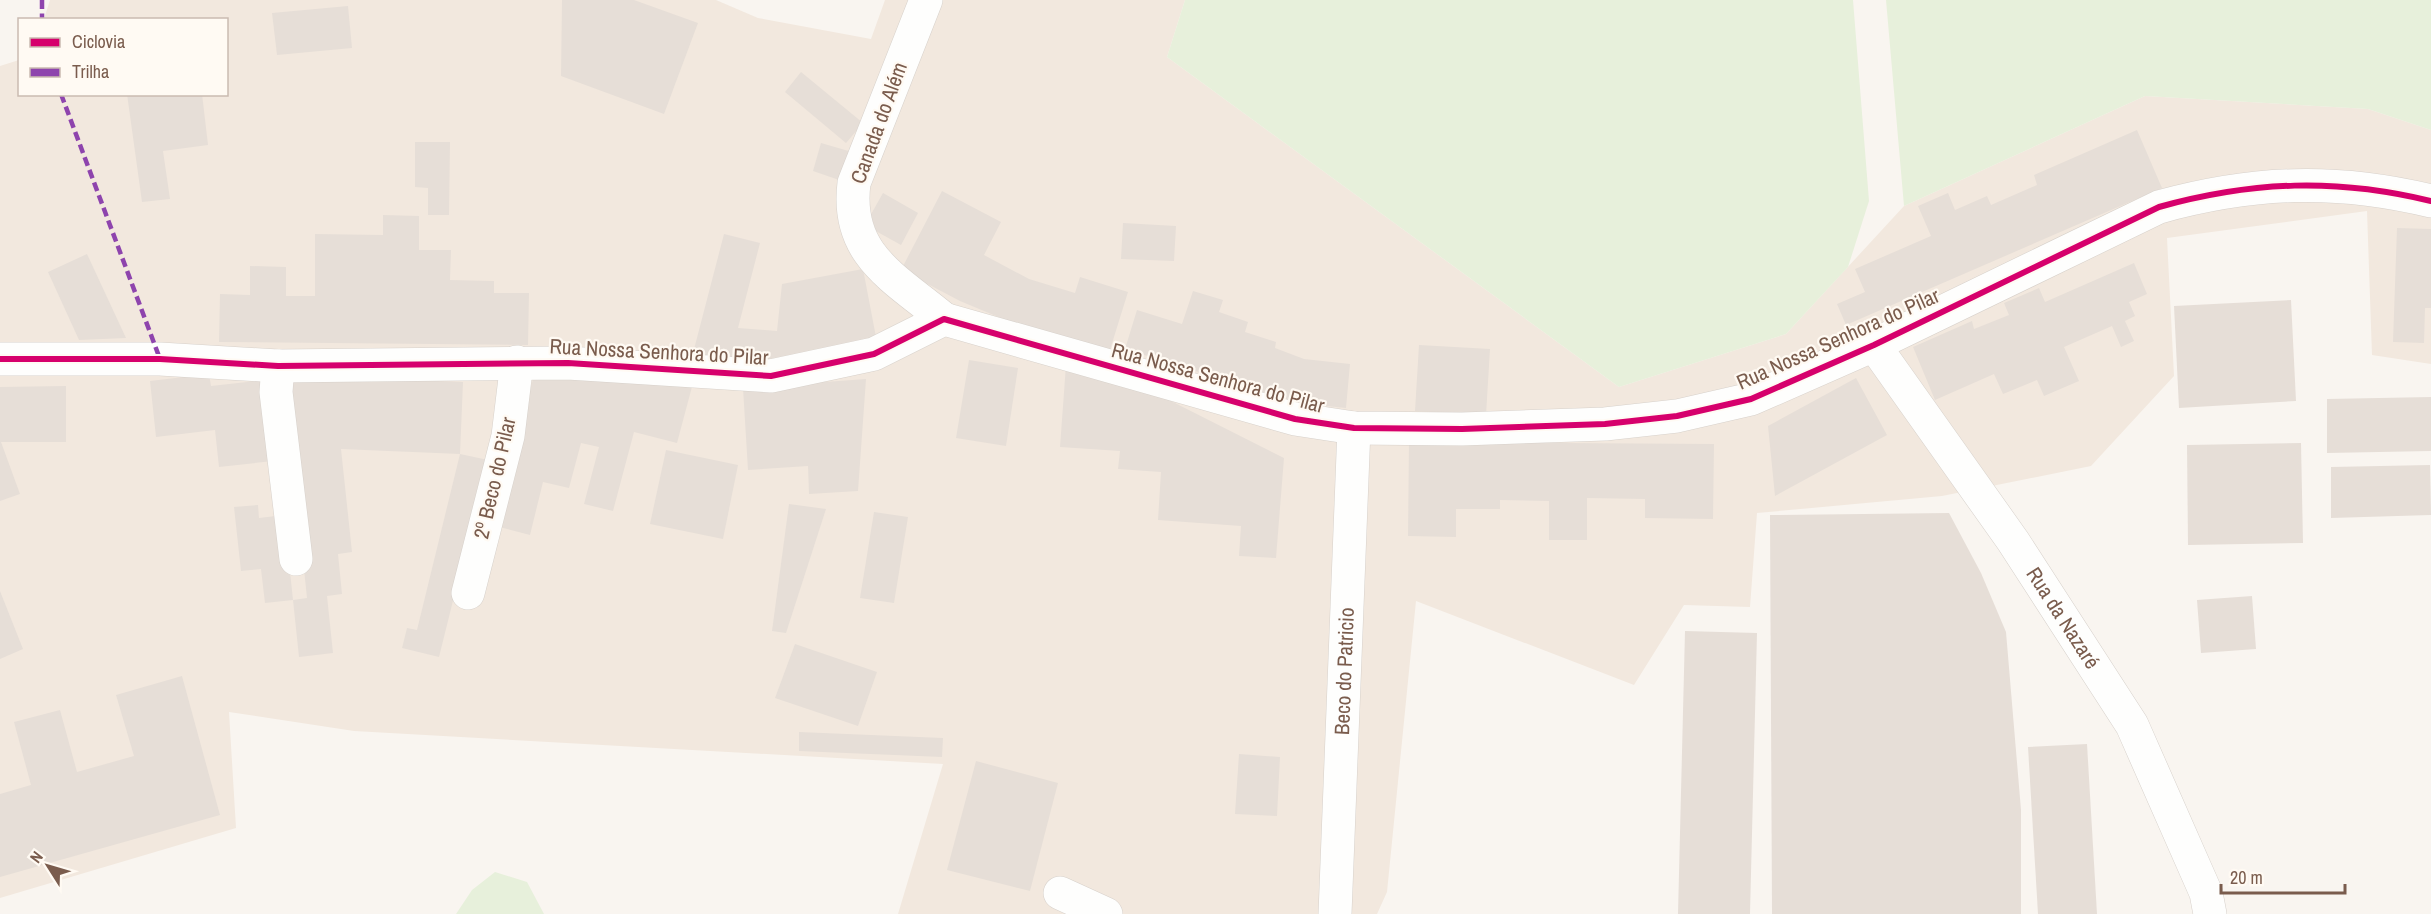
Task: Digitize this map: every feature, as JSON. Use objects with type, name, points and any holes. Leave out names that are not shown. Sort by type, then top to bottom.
[{"type":"street","name":"Canada do Além","points":[[926,0],[854,183],[852,203],[855,227],[872,259],[944,320]]},
{"type":"street","name":"Rua Nossa Senhora do Pilar","points":[[0,360],[160,359],[278,366],[568,363],[771,376],[874,354],[944,320],[1295,419],[1354,428],[1497,428],[1605,424],[1677,416],[1751,399],[1874,345],[2158,207],[2201,196],[2249,188],[2334,185],[2387,190],[2431,201]]},
{"type":"street","name":"Rua da Nazaré","points":[[1874,345],[2013,541],[2132,725],[2206,893],[2210,914]]},
{"type":"street","name":"2º Beco do Pilar","points":[[468,593],[508,436],[517,362]]},
{"type":"street","points":[[278,366],[276,392],[296,559]]},
{"type":"street","name":"Beco do Patricio","points":[[1335,914],[1354,428]]},
{"type":"street","points":[[1060,893],[1106,914]]},
{"type":"shaded area","points":[[50,0],[716,0],[758,18],[871,39],[885,0],[1185,0],[1167,57],[1619,387],[1786,334],[1904,206],[2145,96],[2368,109],[2431,130],[2431,364],[2372,355],[2367,211],[2167,238],[2174,376],[2091,466],[1942,496],[1757,513],[1750,607],[1684,605],[1634,685],[1416,601],[1387,892],[1377,914],[898,914],[943,764],[354,731],[229,712],[236,828],[0,898],[0,66],[18,60],[18,96],[228,96],[228,18],[44,18]]},
{"type":"green space","points":[[1185,0],[1853,0],[1869,201],[1848,267],[1786,334],[1619,387],[1167,57]]},
{"type":"green space","points":[[1886,0],[2431,0],[2431,130],[2368,109],[2145,96],[1904,206]]},
{"type":"green space","points":[[495,872],[527,882],[544,914],[456,914],[472,890]]},
{"type":"building","points":[[562,0],[634,0],[698,23],[664,114],[561,76]]},
{"type":"building","points":[[348,6],[352,48],[277,55],[272,13]]},
{"type":"building","points":[[801,72],[863,123],[846,143],[785,92]]},
{"type":"building","points":[[127,96],[202,96],[208,145],[163,151],[170,199],[142,202]]},
{"type":"building","points":[[2137,130],[2162,188],[1846,325],[1837,304],[1865,292],[1855,269],[1931,236],[1918,206],[1948,193],[1955,210],[1987,196],[1991,205],[2037,185],[2034,175]]},
{"type":"building","points":[[415,142],[450,142],[449,215],[428,215],[428,188],[415,187]]},
{"type":"building","points":[[821,143],[852,152],[842,181],[813,171]]},
{"type":"building","points":[[942,191],[1001,222],[984,255],[1029,279],[1075,293],[1080,277],[1128,292],[1109,353],[1008,321],[960,301],[901,270]]},
{"type":"building","points":[[883,193],[918,213],[901,245],[865,225]]},
{"type":"building","points":[[383,215],[419,216],[419,250],[451,250],[450,280],[494,281],[494,293],[529,293],[528,345],[219,342],[220,294],[250,295],[250,266],[286,267],[286,296],[315,296],[315,234],[383,235]]},
{"type":"building","points":[[1123,223],[1176,226],[1174,261],[1121,259]]},
{"type":"building","points":[[2397,228],[2431,229],[2431,308],[2425,308],[2424,343],[2393,342]]},
{"type":"building","points":[[724,234],[760,243],[738,328],[777,331],[782,284],[863,269],[876,337],[774,364],[692,357]]},
{"type":"building","points":[[87,254],[126,338],[79,340],[48,272]]},
{"type":"building","points":[[2134,263],[2147,294],[2129,302],[2135,316],[2125,321],[2134,341],[2121,347],[2112,326],[2064,347],[2079,381],[2044,396],[2037,380],[2003,394],[1994,374],[1935,400],[1913,347],[1972,321],[1974,329],[2009,315],[2004,303],[2039,288],[2045,302]]},
{"type":"building","points":[[1193,291],[1223,300],[1219,312],[1248,322],[1245,332],[1276,342],[1275,348],[1304,359],[1350,364],[1346,408],[1298,403],[1125,349],[1137,310],[1182,324]]},
{"type":"building","points":[[2291,300],[2296,401],[2179,408],[2174,306]]},
{"type":"building","points":[[1419,345],[1490,349],[1486,415],[1415,411]]},
{"type":"building","points":[[969,360],[1018,368],[1006,446],[956,438]]},
{"type":"building","points":[[1066,365],[1167,399],[1284,458],[1276,558],[1239,556],[1241,526],[1158,520],[1161,472],[1118,469],[1120,451],[1060,447]]},
{"type":"building","points":[[535,371],[693,383],[677,443],[634,432],[613,511],[584,504],[599,447],[581,443],[569,488],[543,482],[530,535],[496,526]]},
{"type":"building","points":[[209,374],[211,386],[264,380],[273,461],[219,467],[215,430],[156,437],[150,381]]},
{"type":"building","points":[[284,375],[463,382],[460,454],[341,449],[352,552],[338,554],[342,594],[327,596],[333,653],[299,657],[293,600],[307,598]]},
{"type":"building","points":[[1856,378],[1887,435],[1775,496],[1768,426]]},
{"type":"building","points":[[866,379],[858,491],[809,494],[808,466],[748,470],[743,388]]},
{"type":"building","points":[[66,386],[66,442],[1,442],[20,494],[0,501],[0,387]]},
{"type":"building","points":[[2431,397],[2431,451],[2327,453],[2327,399]]},
{"type":"building","points":[[1409,442],[1714,444],[1713,519],[1645,518],[1645,499],[1587,498],[1587,540],[1549,540],[1549,501],[1500,500],[1500,509],[1456,509],[1456,537],[1408,536]]},
{"type":"building","points":[[2301,443],[2303,543],[2188,545],[2187,445]]},
{"type":"building","points":[[666,450],[738,465],[723,539],[650,524]]},
{"type":"building","points":[[460,454],[488,460],[439,657],[402,648],[407,628],[417,630]]},
{"type":"building","points":[[2430,465],[2431,515],[2331,518],[2331,467]]},
{"type":"building","points":[[789,504],[826,509],[786,633],[772,631]]},
{"type":"building","points":[[258,505],[259,518],[284,515],[293,600],[265,603],[261,569],[241,571],[234,507]]},
{"type":"building","points":[[874,512],[908,517],[894,603],[860,598]]},
{"type":"building","points":[[1949,513],[1981,573],[2006,632],[2021,810],[2021,914],[1772,914],[1770,515]]},
{"type":"building","points":[[0,591],[23,649],[0,659]]},
{"type":"building","points":[[2252,596],[2256,649],[2201,653],[2197,600]]},
{"type":"building","points":[[1685,631],[1757,633],[1750,914],[1678,914]]},
{"type":"building","points":[[795,644],[877,672],[858,726],[775,698]]},
{"type":"building","points":[[182,676],[220,815],[0,877],[0,794],[31,785],[14,722],[60,710],[77,772],[134,756],[116,695]]},
{"type":"building","points":[[799,732],[943,738],[942,757],[799,751]]},
{"type":"building","points":[[2087,744],[2097,914],[2038,914],[2028,747]]},
{"type":"building","points":[[1239,754],[1280,757],[1277,816],[1235,814]]},
{"type":"building","points":[[976,761],[1058,783],[1030,891],[947,870]]},
{"type":"marked path","points":[[42,0],[42,18]]},
{"type":"marked path","points":[[62,96],[160,359]]},
{"type":"cycle path","points":[[0,359],[160,359],[278,366],[568,363],[771,376],[874,354],[944,319],[1295,419],[1354,428],[1462,429],[1605,424],[1677,416],[1751,399],[1874,345],[2159,207],[2228,192],[2295,186],[2362,189],[2431,201]]}]
